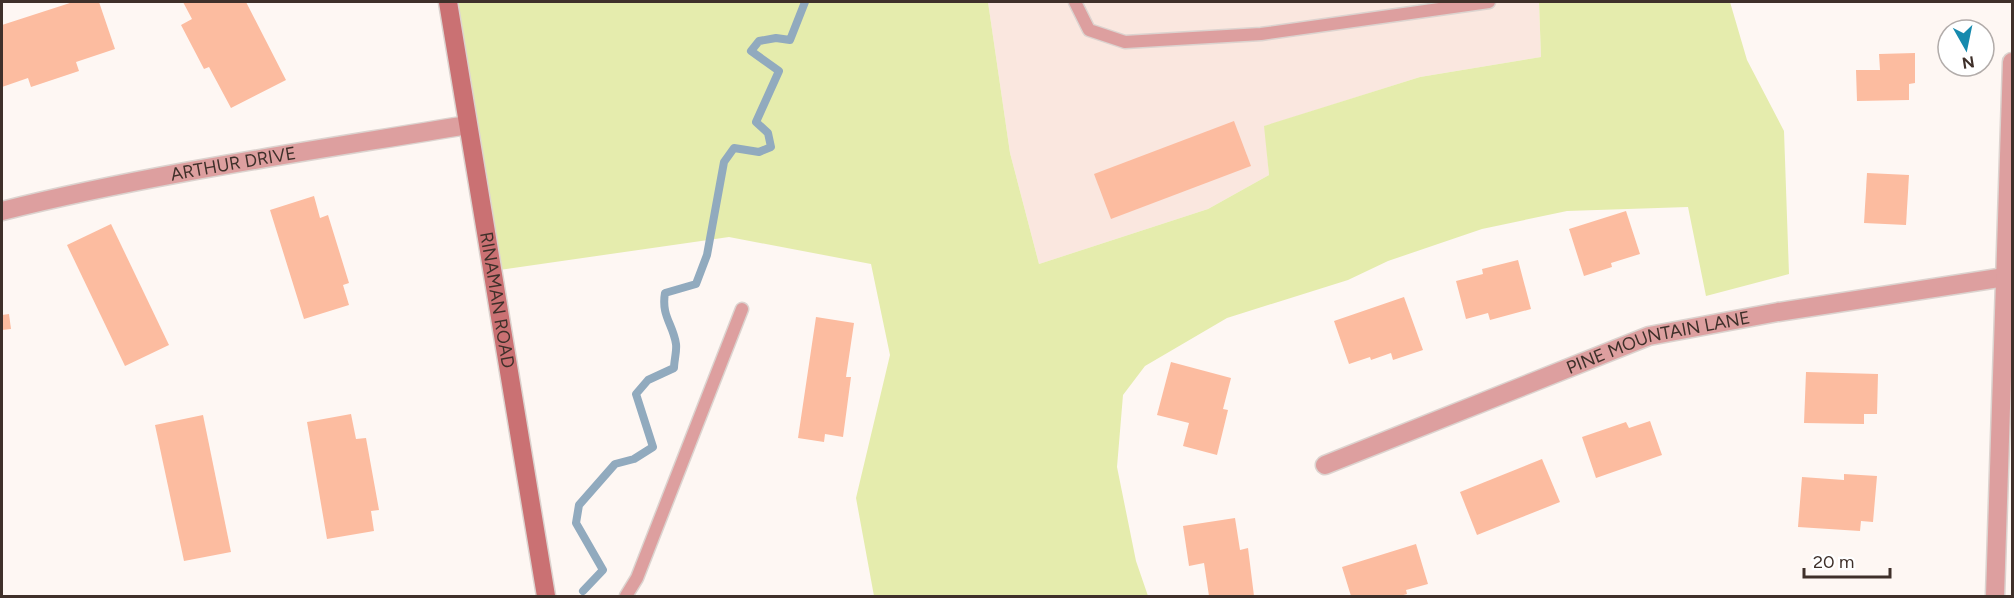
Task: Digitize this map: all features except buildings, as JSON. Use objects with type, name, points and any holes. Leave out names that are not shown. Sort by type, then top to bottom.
[{"type":"street","name":"RINAMAN ROAD","points":[[448,2],[546,597]]},
{"type":"street","points":[[1995,597],[2013,62]]},
{"type":"street","name":"ARTHUR DRIVE","points":[[2,211],[87,191],[183,173],[467,125]]},
{"type":"street","name":"PINE MOUNTAIN LANE","points":[[1325,465],[1649,336],[1778,312],[2006,278]]},
{"type":"lane","points":[[1075,2],[1089,30],[1125,42],[1261,34],[1489,2]]},
{"type":"lane","points":[[626,597],[637,578],[742,309]]},
{"type":"shaded area","points":[[988,2],[1539,2],[1541,57],[1420,77],[1265,126],[1269,175],[1208,209],[1039,264],[1010,153]]},
{"type":"green space","points":[[448,2],[988,2],[1010,153],[1039,264],[1208,209],[1269,175],[1264,126],[1420,77],[1541,57],[1539,2],[1730,2],[1747,60],[1784,131],[1789,274],[1706,296],[1688,207],[1567,211],[1482,229],[1388,261],[1348,280],[1227,318],[1145,366],[1123,395],[1117,467],[1136,561],[1148,596],[874,596],[856,498],[890,355],[871,264],[729,237],[492,271]]},
{"type":"waterway","points":[[583,591],[603,570],[576,523],[579,505],[615,464],[634,459],[653,447],[636,394],[648,380],[674,368],[676,344],[666,314],[665,293],[696,284],[707,255],[724,162],[734,148],[759,152],[771,147],[768,133],[756,122],[779,71],[751,51],[759,41],[776,38],[790,40],[805,2]]}]
